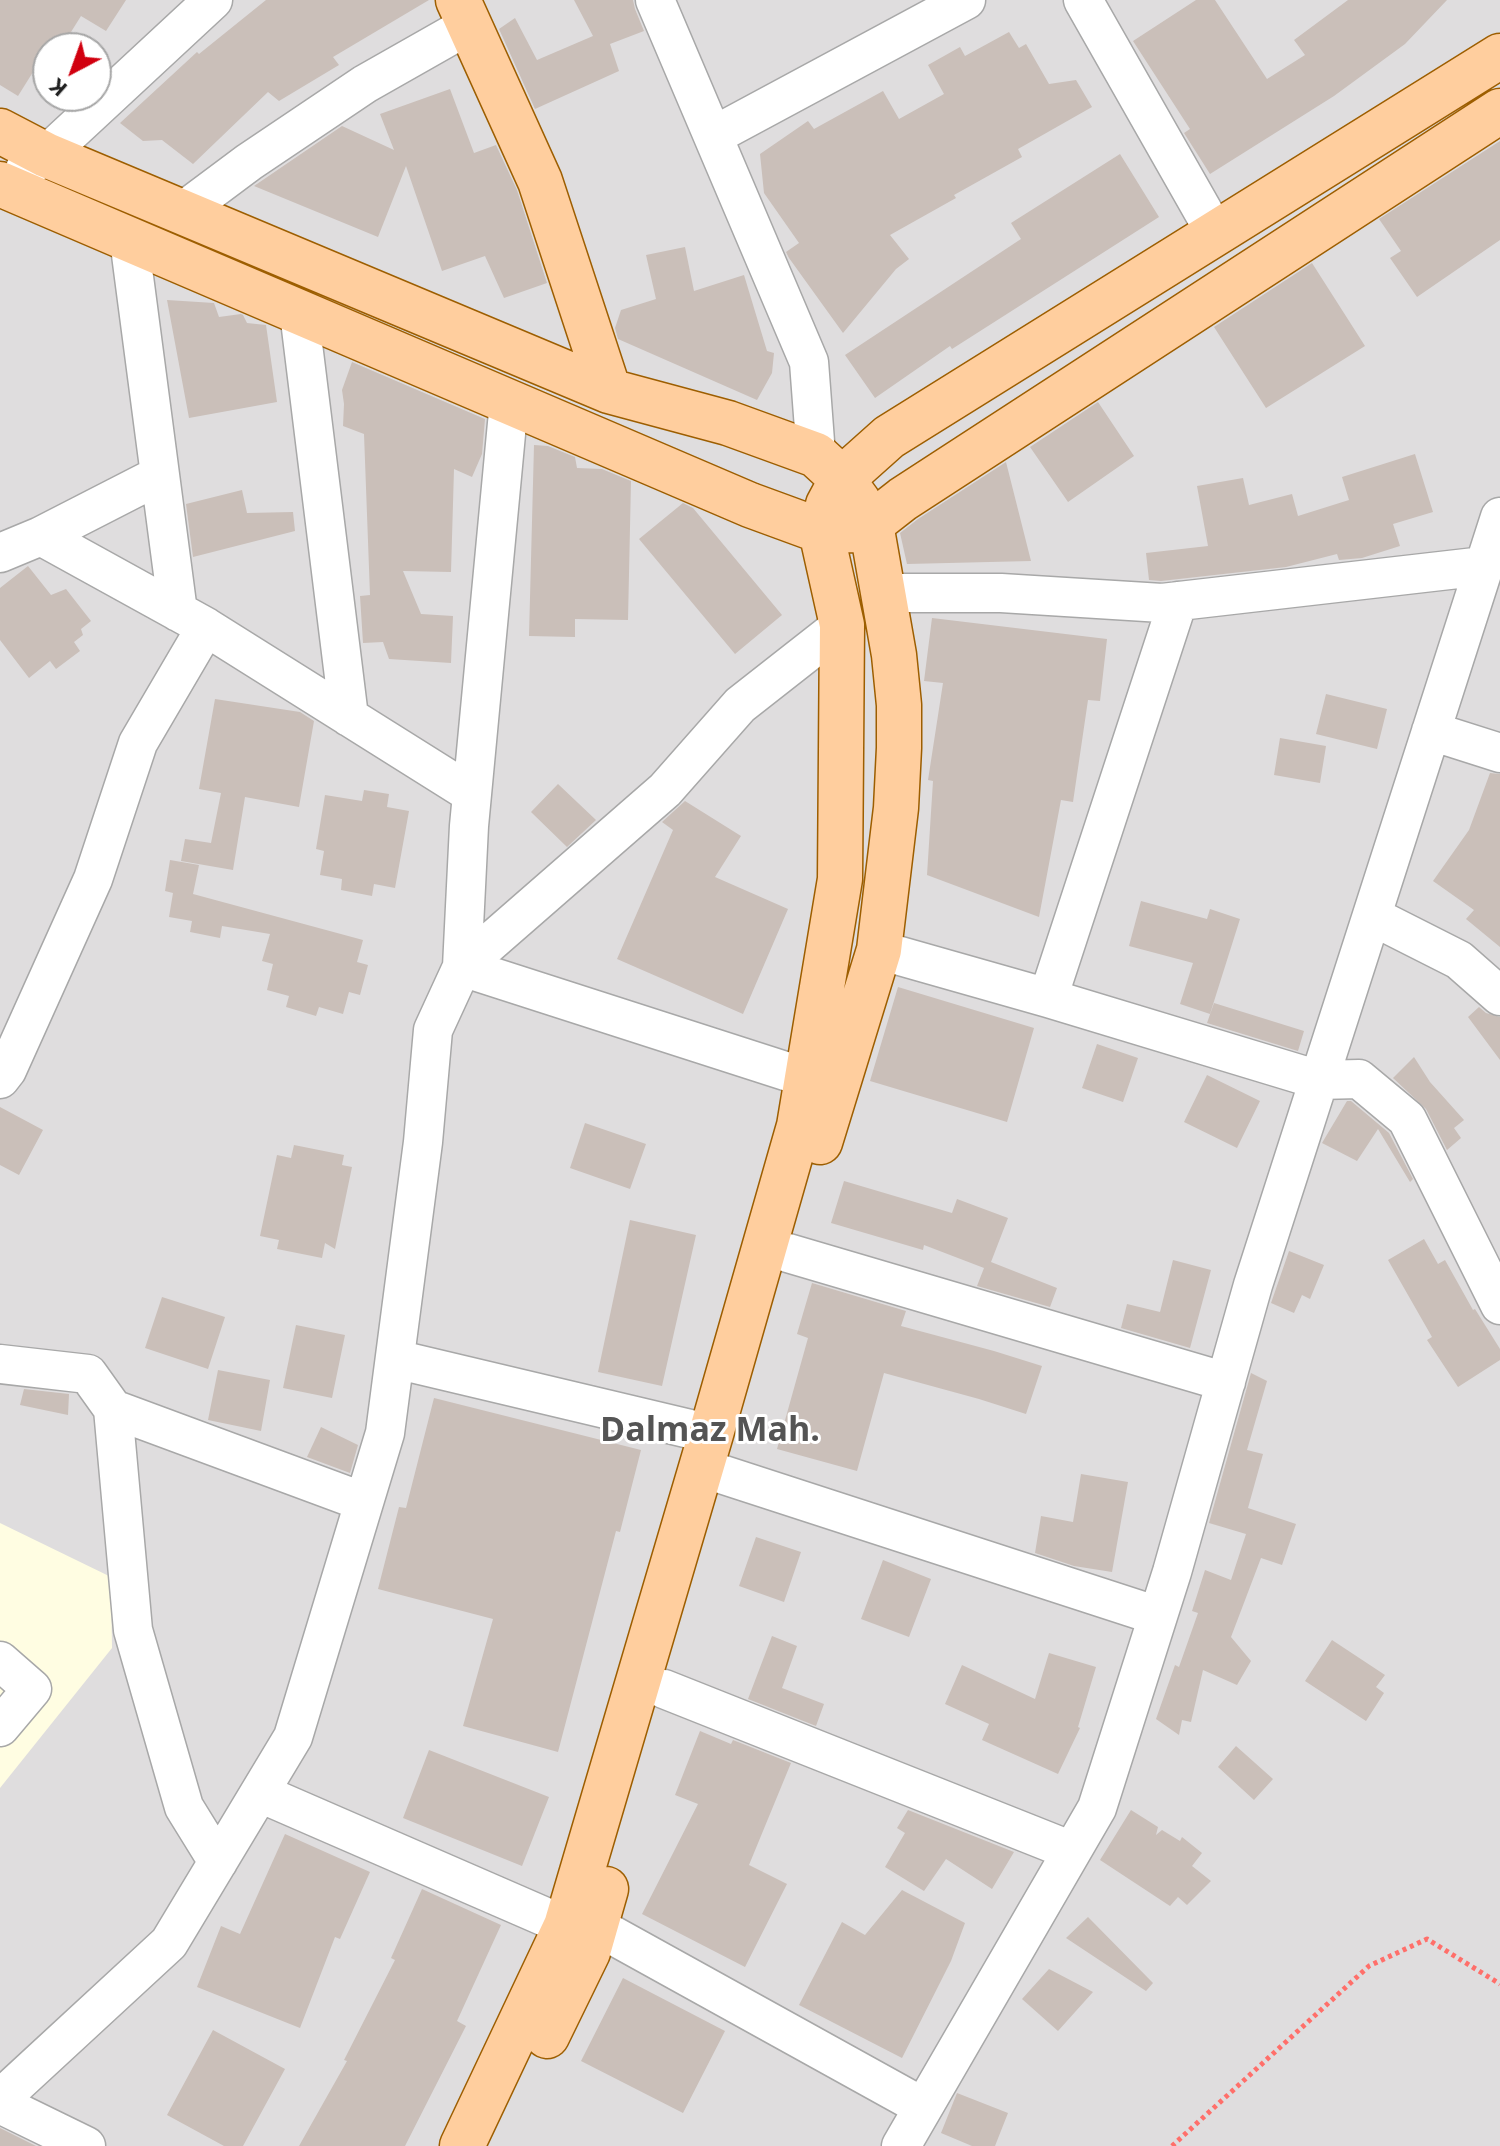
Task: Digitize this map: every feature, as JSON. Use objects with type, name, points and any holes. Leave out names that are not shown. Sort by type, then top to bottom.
[{"type":"main road","points":[[463,12],[540,181],[609,391]]},
{"type":"main road","points":[[829,467],[868,454],[889,437],[1500,56]]},
{"type":"main road","points":[[1,185],[750,505],[821,531],[854,530],[871,524],[903,499],[1500,111]]},
{"type":"main road","points":[[0,131],[46,155],[609,391],[728,423],[829,467],[858,501],[871,524],[895,667],[899,748],[896,808],[879,950],[823,1131],[664,1689],[581,1926],[462,2146]]},
{"type":"main road","points":[[492,2146],[588,1952],[581,1926],[711,1434],[799,1126],[840,879],[842,625],[821,531],[828,505],[829,467]]},
{"type":"street","points":[[655,0],[809,362],[829,467]]},
{"type":"street","points":[[713,136],[966,0]]},
{"type":"street","points":[[1083,0],[1216,234]]},
{"type":"street","points":[[1,185],[46,155],[208,1]]},
{"type":"street","points":[[182,212],[463,12]]},
{"type":"street","points":[[2,1071],[93,879],[138,743],[192,620],[160,475],[129,239]]},
{"type":"street","points":[[299,312],[349,717]]},
{"type":"street","points":[[86,2146],[0,2101],[169,1943],[293,1737],[385,1433],[423,1142],[433,1030],[462,967],[472,794],[509,402]]},
{"type":"street","points":[[0,553],[41,536],[160,475]]},
{"type":"street","points":[[260,1793],[581,1926],[917,2130],[1097,1808],[1158,1616],[1253,1285],[1500,517]]},
{"type":"street","points":[[41,536],[192,620],[472,794]]},
{"type":"street","points":[[885,593],[1001,593],[1162,603],[1484,566]]},
{"type":"street","points":[[1048,998],[1178,601]]},
{"type":"street","points":[[462,967],[665,790],[740,705],[842,625]]},
{"type":"street","points":[[1431,731],[1500,753]]},
{"type":"street","points":[[1372,916],[1459,960],[1500,996]]},
{"type":"street","points":[[879,950],[1319,1080],[1359,1079],[1407,1119],[1500,1305]]},
{"type":"street","points":[[462,967],[807,1078]]},
{"type":"street","points":[[788,1253],[1226,1382]]},
{"type":"street","points":[[395,1359],[711,1434]]},
{"type":"street","points":[[0,1364],[88,1374],[113,1409],[133,1630],[184,1807],[218,1862]]},
{"type":"street","points":[[113,1409],[364,1502]]},
{"type":"street","points":[[724,1475],[1158,1616]]},
{"type":"street","points":[[0,1661],[32,1689],[0,1727]]},
{"type":"street","points":[[664,1689],[1072,1851]]},
{"type":"path","points":[[1172,2146],[1369,1966],[1427,1939],[1500,1984]]},
{"type":"shaded area","points":[[0,0],[1500,0],[1500,2146],[0,2146]]},
{"type":"shaded area","points":[[0,1523],[111,1577],[112,1648],[0,1788]]},
{"type":"building","points":[[0,0],[126,0],[106,31],[81,16],[71,32],[32,32],[32,74],[18,96],[0,85]]},
{"type":"building","points":[[266,0],[429,0],[333,57],[339,65],[279,101],[268,92],[193,164],[162,140],[143,141],[120,123],[197,52],[199,54]]},
{"type":"building","points":[[574,0],[633,0],[644,31],[610,44],[619,71],[535,109],[499,29],[515,18],[537,60],[593,36]]},
{"type":"building","points":[[1196,0],[1215,0],[1267,79],[1305,55],[1294,40],[1348,0],[1447,0],[1405,44],[1334,96],[1210,174],[1184,133],[1190,129],[1133,41]]},
{"type":"building","points":[[1009,32],[1019,48],[1026,44],[1049,84],[1076,80],[1092,107],[1018,149],[1022,157],[890,235],[909,259],[896,269],[843,333],[786,252],[799,243],[764,193],[760,154],[808,121],[814,129],[883,91],[899,119],[944,94],[928,65],[960,47],[965,56]]},
{"type":"building","points":[[450,89],[474,153],[496,145],[517,190],[547,283],[504,298],[485,256],[442,271],[406,166],[378,237],[254,186],[342,126],[394,150],[380,114]]},
{"type":"building","points":[[1500,141],[1500,240],[1417,297],[1390,258],[1401,251],[1379,219]]},
{"type":"building","points":[[1120,154],[1159,217],[952,349],[950,346],[875,398],[845,355],[1021,239],[1011,223]]},
{"type":"building","points":[[685,247],[694,291],[744,275],[767,351],[774,353],[772,373],[757,400],[618,339],[615,328],[621,310],[656,299],[646,255]]},
{"type":"building","points":[[1312,263],[1365,346],[1266,408],[1214,327]]},
{"type":"building","points":[[167,300],[214,303],[219,317],[241,314],[247,323],[266,325],[277,402],[189,418]]},
{"type":"building","points":[[352,362],[485,419],[482,454],[472,477],[454,469],[451,572],[403,571],[421,614],[453,616],[451,663],[389,659],[383,642],[363,643],[360,596],[370,595],[364,434],[343,426],[342,390]]},
{"type":"building","points":[[1098,402],[1134,456],[1068,502],[1030,447]]},
{"type":"building","points":[[534,445],[548,446],[575,457],[577,468],[602,469],[631,481],[628,620],[575,619],[575,637],[529,636]]},
{"type":"building","points":[[1415,454],[1433,512],[1393,524],[1400,546],[1362,558],[1339,560],[1337,554],[1286,567],[1149,580],[1146,553],[1208,546],[1197,486],[1243,478],[1249,505],[1292,494],[1298,516],[1349,500],[1342,477]]},
{"type":"building","points":[[1006,462],[1031,561],[907,564],[900,533]]},
{"type":"building","points":[[242,490],[247,513],[293,512],[295,531],[193,557],[186,504]]},
{"type":"building","points":[[683,503],[693,508],[782,615],[735,654],[639,539]]},
{"type":"building","points":[[28,566],[51,595],[66,589],[91,621],[81,629],[83,635],[74,642],[80,651],[56,669],[50,661],[29,678],[0,640],[0,588]]},
{"type":"building","points":[[932,618],[1107,639],[1100,701],[1088,700],[1073,802],[1061,800],[1039,917],[927,875],[933,781],[928,780],[943,683],[924,681]]},
{"type":"building","points":[[1326,694],[1387,709],[1377,749],[1316,734]]},
{"type":"building","points":[[215,699],[300,712],[314,721],[299,807],[245,797],[233,870],[181,861],[185,839],[211,843],[221,793],[199,789]]},
{"type":"building","points":[[1280,738],[1326,746],[1320,783],[1274,775]]},
{"type":"building","points":[[1490,773],[1500,774],[1500,947],[1466,919],[1474,910],[1433,881],[1469,830]]},
{"type":"building","points":[[558,784],[596,820],[567,847],[531,812]]},
{"type":"building","points":[[364,790],[389,794],[387,807],[409,811],[395,888],[374,884],[372,896],[341,890],[342,879],[320,875],[324,851],[316,849],[325,795],[362,801]]},
{"type":"building","points":[[685,801],[741,836],[715,877],[788,909],[743,1014],[617,959],[673,830],[662,822]]},
{"type":"building","points":[[170,860],[199,865],[193,894],[363,940],[357,962],[368,965],[360,995],[349,992],[343,1014],[319,1007],[316,1016],[286,1007],[289,996],[267,990],[273,964],[262,961],[270,934],[222,926],[220,938],[190,932],[192,921],[169,917],[173,893],[165,891]]},
{"type":"building","points":[[1141,901],[1207,919],[1210,909],[1240,919],[1210,1014],[1180,1004],[1193,963],[1129,946]]},
{"type":"building","points":[[898,987],[1034,1028],[1007,1122],[870,1081]]},
{"type":"building","points":[[1214,1003],[1304,1031],[1298,1051],[1207,1023]]},
{"type":"building","points":[[1479,1007],[1486,1013],[1500,1017],[1500,1060],[1468,1017]]},
{"type":"building","points":[[1097,1044],[1138,1058],[1123,1102],[1082,1088]]},
{"type":"building","points":[[1414,1057],[1430,1082],[1464,1120],[1454,1128],[1461,1138],[1447,1150],[1426,1109],[1393,1078]]},
{"type":"building","points":[[1207,1075],[1260,1101],[1237,1148],[1184,1122]]},
{"type":"building","points":[[1347,1101],[1351,1101],[1389,1133],[1413,1179],[1410,1182],[1378,1129],[1357,1161],[1322,1143]]},
{"type":"building","points":[[0,1107],[43,1130],[19,1175],[0,1165]]},
{"type":"building","points":[[585,1123],[646,1144],[630,1189],[570,1168]]},
{"type":"building","points":[[294,1145],[344,1155],[342,1165],[352,1167],[335,1249],[325,1243],[322,1258],[277,1249],[279,1240],[260,1236],[277,1155],[291,1158]]},
{"type":"building","points":[[844,1181],[952,1213],[957,1199],[1008,1218],[991,1262],[1057,1288],[1050,1307],[977,1286],[984,1268],[924,1245],[923,1250],[831,1223]]},
{"type":"building","points":[[630,1220],[696,1235],[662,1386],[598,1372]]},
{"type":"building","points":[[1424,1239],[1438,1264],[1445,1260],[1473,1310],[1500,1349],[1500,1360],[1458,1387],[1427,1340],[1432,1337],[1388,1260]]},
{"type":"building","points":[[1289,1251],[1324,1265],[1310,1299],[1302,1295],[1294,1313],[1271,1303]]},
{"type":"building","points":[[1173,1260],[1211,1270],[1190,1348],[1121,1328],[1127,1304],[1160,1312]]},
{"type":"building","points":[[812,1283],[906,1311],[901,1326],[1042,1366],[1026,1414],[884,1373],[857,1471],[777,1449],[808,1338],[797,1334]]},
{"type":"building","points":[[162,1297],[225,1317],[208,1369],[145,1348]]},
{"type":"building","points":[[296,1325],[345,1335],[332,1398],[283,1388]]},
{"type":"building","points":[[218,1370],[270,1380],[261,1431],[208,1420]]},
{"type":"building","points":[[1251,1373],[1267,1381],[1247,1450],[1263,1454],[1248,1508],[1296,1524],[1282,1565],[1261,1558],[1231,1637],[1251,1661],[1237,1685],[1203,1670],[1191,1722],[1182,1720],[1179,1735],[1156,1719],[1198,1613],[1192,1611],[1205,1570],[1231,1580],[1246,1534],[1209,1523]]},
{"type":"building","points":[[24,1389],[69,1394],[68,1415],[20,1405]]},
{"type":"building","points":[[434,1398],[641,1450],[620,1532],[616,1531],[558,1752],[463,1726],[493,1619],[378,1589],[399,1507],[406,1508]]},
{"type":"building","points":[[321,1427],[358,1445],[350,1473],[307,1457]]},
{"type":"building","points":[[1081,1474],[1128,1482],[1112,1572],[1074,1566],[1035,1553],[1041,1516],[1073,1522]]},
{"type":"building","points":[[756,1537],[801,1552],[784,1602],[739,1586]]},
{"type":"building","points":[[883,1560],[931,1579],[909,1637],[861,1619]]},
{"type":"building","points":[[772,1636],[797,1646],[782,1688],[824,1704],[816,1726],[748,1699]]},
{"type":"building","points":[[1332,1640],[1385,1675],[1376,1687],[1384,1693],[1366,1721],[1305,1681]]},
{"type":"building","points":[[1049,1653],[1096,1667],[1080,1728],[1058,1774],[982,1740],[989,1724],[945,1704],[962,1665],[1035,1699]]},
{"type":"building","points":[[700,1731],[731,1744],[733,1740],[791,1763],[749,1865],[787,1884],[745,1967],[642,1914],[698,1804],[675,1795]]},
{"type":"building","points":[[1236,1746],[1273,1779],[1254,1800],[1218,1767]]},
{"type":"building","points":[[429,1750],[549,1797],[522,1866],[403,1818]]},
{"type":"building","points":[[908,1810],[1014,1852],[992,1889],[946,1859],[924,1891],[885,1867],[905,1833],[897,1828]]},
{"type":"building","points":[[1131,1810],[1158,1827],[1156,1835],[1162,1830],[1180,1841],[1182,1837],[1202,1853],[1192,1866],[1211,1881],[1187,1905],[1178,1897],[1170,1906],[1100,1860]]},
{"type":"building","points":[[285,1834],[370,1872],[340,1939],[335,1937],[300,2028],[197,1987],[221,1926],[240,1934]]},
{"type":"building","points":[[422,1889],[501,1925],[457,2021],[466,2026],[405,2146],[299,2146],[347,2061],[344,2060],[395,1960],[391,1958]]},
{"type":"building","points":[[902,1890],[965,1923],[951,1961],[902,2058],[799,2005],[842,1922],[865,1935]]},
{"type":"building","points":[[1088,1917],[1153,1983],[1146,1991],[1066,1938]]},
{"type":"building","points":[[1049,1969],[1093,1992],[1058,2031],[1022,1999]]},
{"type":"building","points":[[623,1978],[725,2031],[683,2113],[581,2061]]},
{"type":"building","points":[[213,2030],[285,2069],[243,2146],[224,2146],[167,2115]]},
{"type":"building","points":[[957,2093],[1008,2113],[995,2146],[972,2146],[941,2133]]},
{"type":"building","points":[[0,2128],[36,2146],[0,2146]]},
{"type":"district","name":"Dalmaz Mah.","points":[[710,1431]]}]
